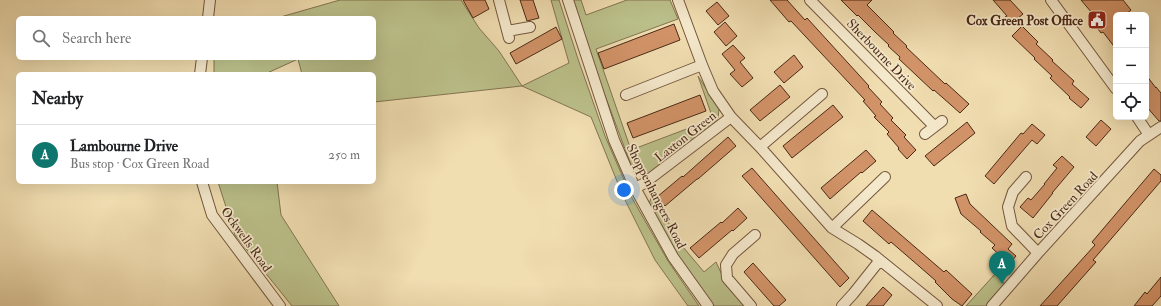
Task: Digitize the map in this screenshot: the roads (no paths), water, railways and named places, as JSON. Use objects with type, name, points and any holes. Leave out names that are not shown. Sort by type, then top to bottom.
[{"type":"street","points":[[208,16],[210,0]]},
{"type":"street","points":[[499,0],[508,34],[530,27]]},
{"type":"street","name":"Shoppenhangers Road","points":[[568,0],[614,140],[635,188],[673,257],[708,306]]},
{"type":"street","points":[[678,0],[713,91],[730,117],[760,147],[832,228],[880,260],[937,306]]},
{"type":"street","name":"Sherbourne Drive","points":[[810,0],[938,124],[925,134]]},
{"type":"street","points":[[1051,0],[1113,85]]},
{"type":"street","points":[[200,72],[202,60]]},
{"type":"street","points":[[626,95],[702,65]]},
{"type":"street","points":[[760,147],[822,94]]},
{"type":"street","name":"Laxton Green","points":[[635,188],[643,184],[730,117]]},
{"type":"street","points":[[1139,120],[1149,135]]},
{"type":"street","name":"Cox Green Road","points":[[992,306],[1140,141],[1161,127]]},
{"type":"street","points":[[832,228],[877,192],[885,177]]},
{"type":"street","points":[[1026,177],[1013,192],[1008,207],[1012,226],[1038,253]]},
{"type":"street","name":"Ockwells Road","points":[[203,184],[212,215],[280,306]]},
{"type":"street","points":[[751,306],[728,278],[726,265],[733,254],[755,235]]},
{"type":"street","points":[[842,306],[880,260]]},
{"type":"place","name":"Cox Green Post Office","points":[[1097,20]]},
{"type":"place","name":"Lambourne Drive","points":[[1002,284]]}]
